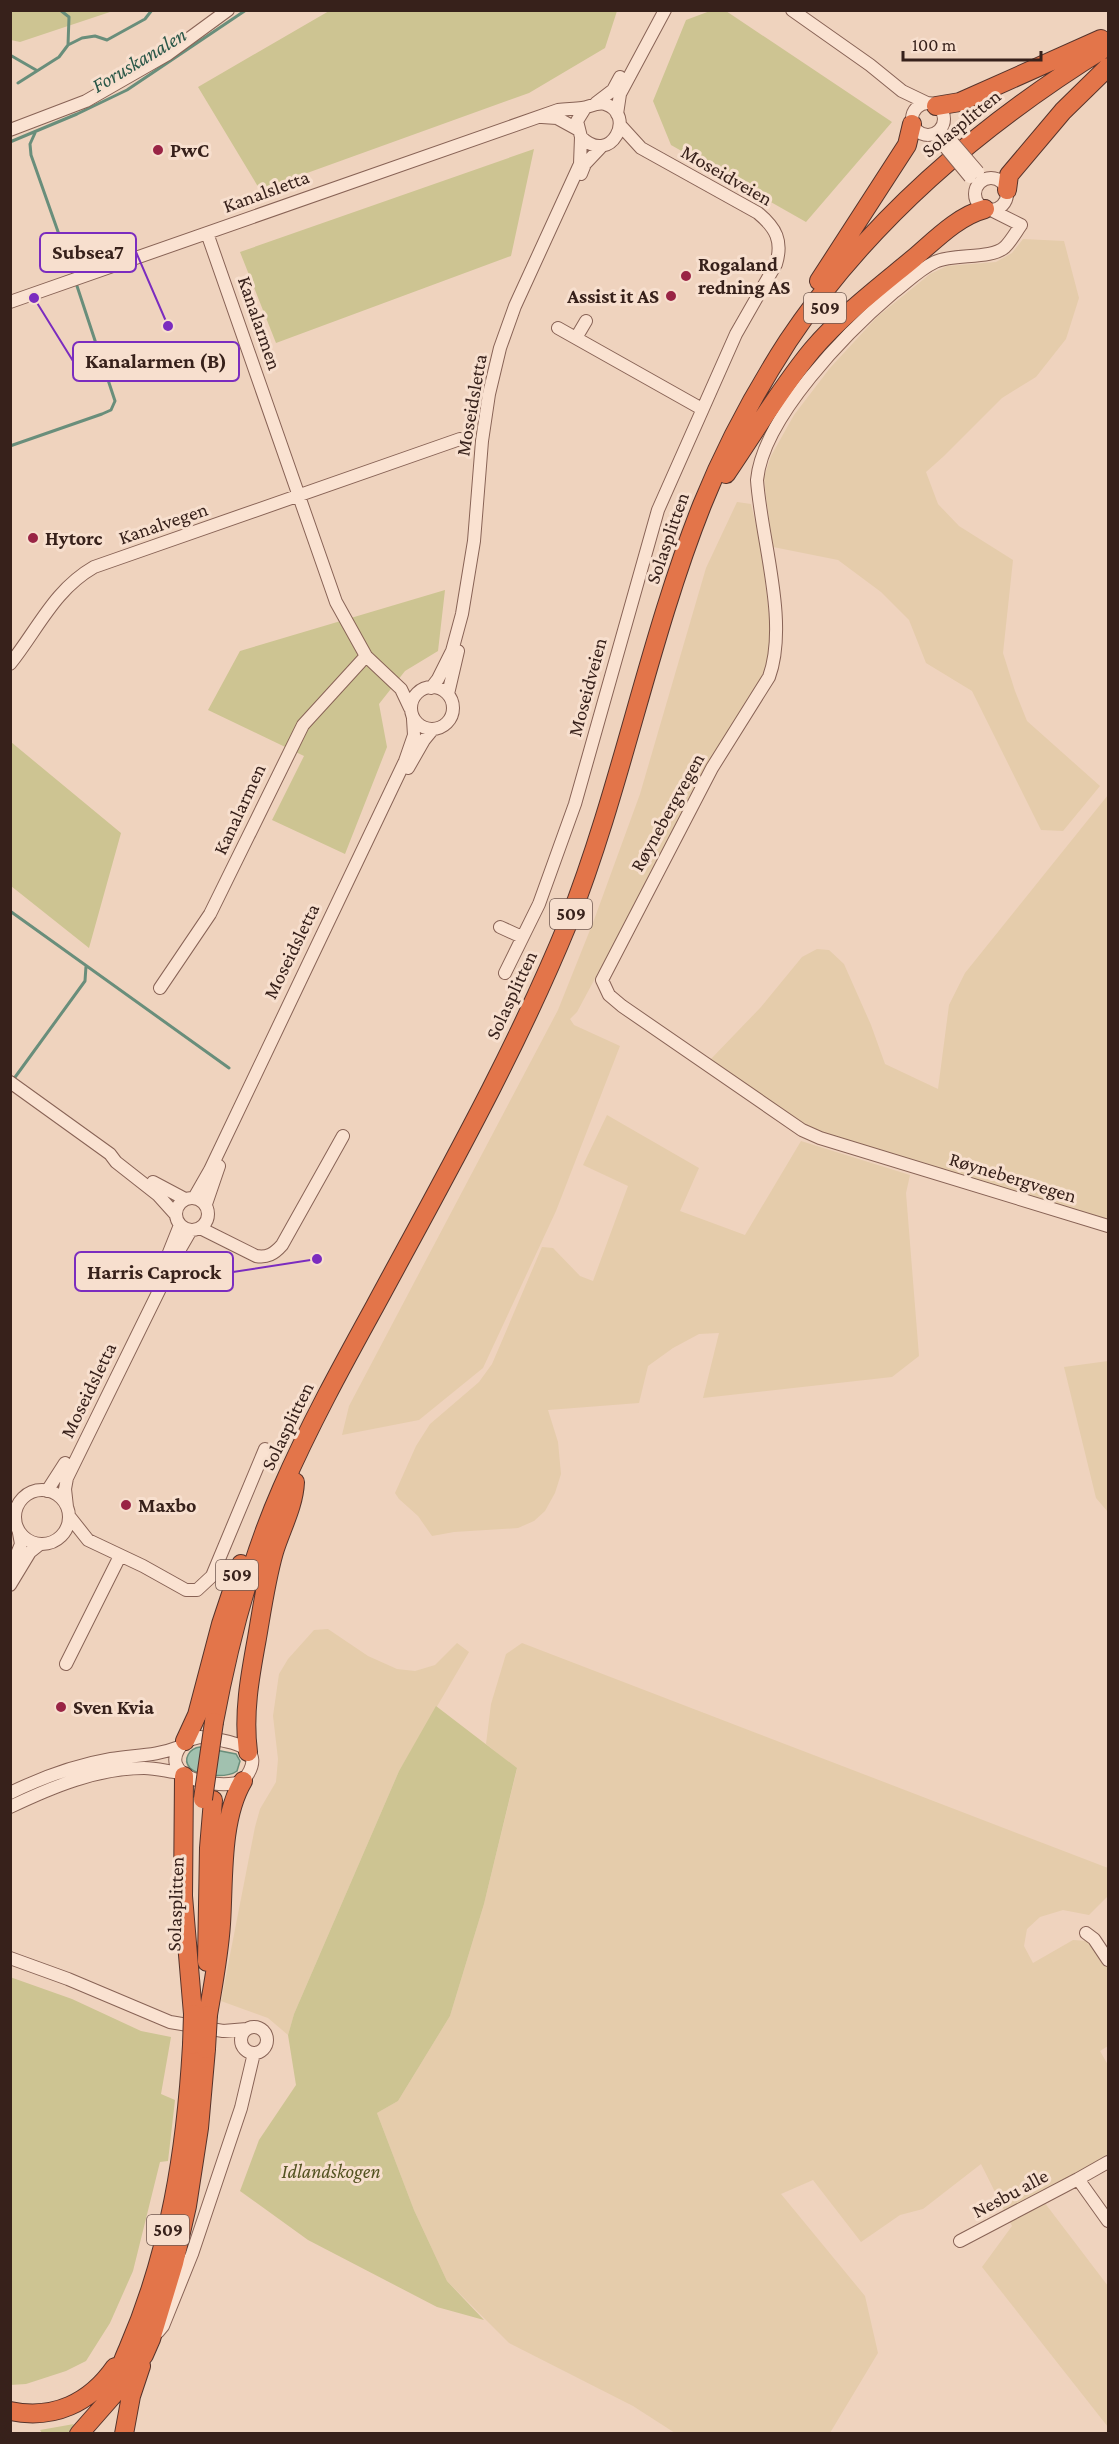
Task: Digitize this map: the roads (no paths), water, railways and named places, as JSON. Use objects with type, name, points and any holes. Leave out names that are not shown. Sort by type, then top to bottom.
[{"type":"highway","points":[[932,105],[960,102],[1108,36]]},
{"type":"highway","name":"Solasplitten","points":[[201,2014],[208,1800],[235,1628],[252,1567],[281,1490],[315,1419],[489,1093],[539,991],[569,920],[595,849],[667,608],[702,504],[736,431],[769,371],[814,304],[851,257],[916,189],[983,132],[1019,104],[1108,46]]},
{"type":"highway","name":"Solasplitten","points":[[219,1723],[250,1611],[277,1527],[295,1482],[341,1388],[497,1099],[548,995],[605,852],[694,556],[726,474],[745,437],[801,342],[828,303],[883,237],[922,197],[988,140],[1052,93],[1108,58]]},
{"type":"highway","points":[[1007,193],[1009,176],[1063,111],[1108,67]]},
{"type":"highway","name":"509","points":[[769,371],[788,332],[907,145],[912,119]]},
{"type":"highway","name":"509","points":[[726,474],[812,351],[826,335],[874,291],[963,218],[988,210]]},
{"type":"highway","name":"509","points":[[182,1744],[197,1715],[231,1592],[262,1514],[304,1429],[315,1419]]},
{"type":"highway","name":"509","points":[[248,1752],[246,1723],[248,1691],[262,1605],[277,1541],[294,1497],[295,1482]]},
{"type":"highway","name":"509","points":[[182,1774],[183,1896],[201,2014]]},
{"type":"highway","name":"509","points":[[79,2433],[92,2419],[118,2374],[141,2347],[181,2237],[195,2156],[201,2014],[221,1927],[233,1800],[243,1781]]},
{"type":"highway","name":"509","points":[[141,2347],[168,2230],[199,2047]]},
{"type":"highway","points":[[10,2411],[42,2414],[74,2405],[92,2394],[141,2347]]},
{"type":"highway","points":[[124,2433],[141,2347]]},
{"type":"street","points":[[10,130],[86,101],[168,54],[228,10]]},
{"type":"street","points":[[579,133],[580,114],[613,90],[657,10]]},
{"type":"street","points":[[606,144],[619,132],[620,93],[665,10]]},
{"type":"street","points":[[792,10],[858,56],[902,91],[932,105],[943,114],[941,134],[979,176],[1000,180],[1021,225]]},
{"type":"street","points":[[858,56],[869,69],[900,95],[922,134],[941,134]]},
{"type":"street","points":[[912,119],[918,107],[932,105]]},
{"type":"street","points":[[590,106],[611,108],[641,148]]},
{"type":"street","name":"Kanalsletta","points":[[10,302],[535,116],[590,106]]},
{"type":"street","points":[[535,116],[557,118],[594,146],[606,144],[641,148]]},
{"type":"street","name":"Moseidsletta","points":[[426,688],[438,680],[452,651],[462,614],[474,541],[482,441],[489,394],[500,348],[515,306],[580,164],[579,133]]},
{"type":"street","name":"Moseidsletta","points":[[448,694],[477,575],[487,450],[495,396],[506,350],[521,308],[585,164],[606,144]]},
{"type":"street","name":"Moseidveien","points":[[504,973],[539,904],[575,804],[658,510],[736,334],[776,264],[780,251],[774,227],[758,213],[641,148]]},
{"type":"street","points":[[979,176],[976,201],[988,210],[1021,225]]},
{"type":"street","points":[[988,210],[1003,206],[1007,193]]},
{"type":"street","name":"Røynebergvegen","points":[[1021,225],[1001,249],[990,253],[956,256],[933,263],[882,302],[835,347],[773,435],[761,460],[757,480],[774,613],[772,668],[769,677],[712,768],[602,980],[609,995],[622,1006],[802,1130],[847,1147],[1108,1226]]},
{"type":"street","name":"Kanalarmen","points":[[207,232],[336,602],[366,656],[401,689],[412,713]]},
{"type":"street","points":[[576,338],[586,321]]},
{"type":"street","points":[[558,328],[702,409]]},
{"type":"street","points":[[299,495],[460,439]]},
{"type":"street","name":"Kanalvegen","points":[[10,664],[59,595],[82,574],[94,567],[299,495]]},
{"type":"street","name":"Kanalarmen","points":[[160,988],[210,914],[303,725],[366,656]]},
{"type":"street","name":"Kanalarmen","points":[[394,682],[402,687],[426,688]]},
{"type":"street","points":[[438,687],[448,694],[453,704],[452,716],[444,725],[433,729],[422,727],[412,713],[413,697],[426,688],[438,687]]},
{"type":"street","name":"Moseidsletta","points":[[68,1512],[65,1489],[67,1478],[170,1267],[187,1225],[179,1205],[190,1198],[210,1170],[405,761],[414,735],[412,713]]},
{"type":"street","name":"Moseidsletta","points":[[47,1491],[61,1473],[169,1254],[187,1225],[206,1222],[216,1173],[410,763],[433,729]]},
{"type":"street","points":[[500,927],[522,937]]},
{"type":"street","points":[[16,1085],[110,1154],[118,1157],[163,1189],[190,1198],[207,1209],[216,1227],[243,1251]]},
{"type":"street","points":[[110,1154],[116,1162],[158,1194],[187,1225],[243,1251],[262,1257],[275,1253],[282,1245],[343,1136]]},
{"type":"street","points":[[59,1538],[88,1540],[186,1590],[197,1590],[212,1576],[265,1449]]},
{"type":"street","points":[[10,1496],[24,1496],[39,1490],[55,1494],[88,1540]]},
{"type":"street","points":[[10,1571],[21,1544],[13,1513],[24,1496]]},
{"type":"street","points":[[19,1533],[32,1543],[50,1543],[59,1538],[68,1524],[68,1512]]},
{"type":"street","points":[[10,1585],[30,1552],[40,1544]]},
{"type":"street","points":[[66,1664],[120,1556]]},
{"type":"street","points":[[139,1756],[161,1749],[179,1736],[193,1713],[204,1684]]},
{"type":"street","points":[[10,1793],[62,1771],[110,1759],[155,1756],[200,1737],[234,1741],[248,1752],[251,1766],[243,1781],[227,1785],[197,1781],[182,1774],[144,1768],[88,1776],[47,1790],[10,1807]]},
{"type":"street","points":[[182,1744],[176,1762],[182,1774]]},
{"type":"street","points":[[1086,1933],[1094,1939],[1108,1960]]},
{"type":"street","points":[[10,1958],[68,1979],[156,2017],[223,2031],[261,2028],[267,2036],[265,2048],[254,2054],[241,2108],[186,2273],[163,2326],[141,2347]]},
{"type":"street","points":[[242,2045],[241,2037],[247,2029]]},
{"type":"street","points":[[223,2031],[254,2054]]},
{"type":"street","name":"Nesbu alle","points":[[960,2241],[1108,2162]]},
{"type":"street","name":"Nesbu alle","points":[[1078,2179],[1108,2222]]},
{"type":"waterway","points":[[60,10],[69,17],[68,45]]},
{"type":"waterway","points":[[18,83],[59,57],[68,45],[82,38],[95,36],[107,40],[145,19],[152,10]]},
{"type":"waterway","name":"Foruskanalen","points":[[10,142],[127,90],[246,10]]},
{"type":"waterway","points":[[10,55],[36,70]]},
{"type":"waterway","points":[[35,133],[30,144],[31,155],[74,277]]},
{"type":"waterway","points":[[10,446],[102,414],[111,410],[115,401],[76,283]]},
{"type":"waterway","points":[[10,911],[229,1068]]},
{"type":"waterway","points":[[13,1080],[85,981],[86,966]]},
{"type":"place","name":"PwC","points":[[158,150]]},
{"type":"place","name":"Rogaland redning AS","points":[[686,276]]},
{"type":"place","name":"Assist it AS","points":[[671,296]]},
{"type":"place","name":"Kanalarmen (B)","points":[[34,298]]},
{"type":"place","name":"Subsea7","points":[[168,326]]},
{"type":"place","name":"Hytorc","points":[[33,538]]},
{"type":"place","name":"Harris Caprock","points":[[317,1259]]},
{"type":"place","name":"Maxbo","points":[[126,1505]]},
{"type":"place","name":"Sven Kvia","points":[[61,1707]]},
{"type":"park label","name":"Idlandskogen","points":[[331,2171]]}]
